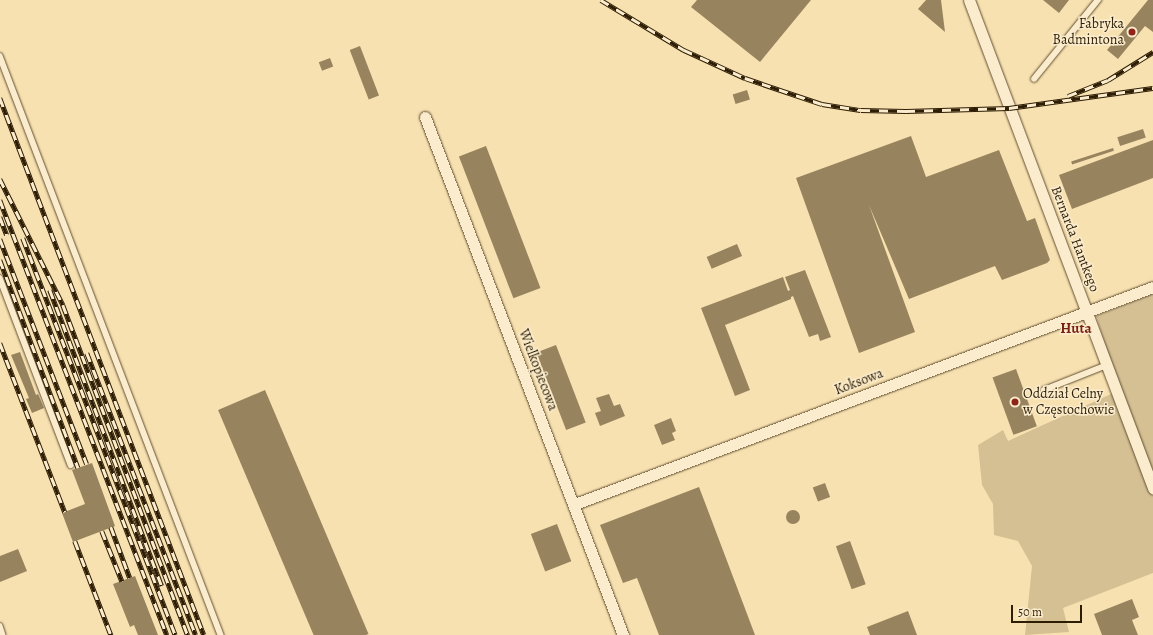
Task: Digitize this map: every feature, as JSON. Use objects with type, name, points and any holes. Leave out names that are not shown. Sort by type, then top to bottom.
[{"type":"street","name":"Bernarda Hantkego","points":[[969,0],[1153,488]]},
{"type":"street","name":"Wielkopiecowa","points":[[425,117],[623,635]]},
{"type":"street","name":"Koksowa","points":[[574,504],[1153,287]]},
{"type":"lane","points":[[1034,79],[1098,0]]},
{"type":"lane","points":[[0,56],[221,635]]},
{"type":"lane","points":[[0,278],[71,465]]},
{"type":"lane","points":[[1044,390],[1107,365]]},
{"type":"lane","points":[[0,626],[3,635]]},
{"type":"shaded area","points":[[1153,294],[1153,573],[1063,608],[1069,632],[1025,635],[1032,566],[1018,541],[994,535],[993,504],[982,485],[978,445],[1003,430],[1008,441],[1120,390],[1096,316]]},
{"type":"building","points":[[697,0],[811,0],[760,62],[691,7]]},
{"type":"building","points":[[926,0],[941,0],[945,32],[918,9]]},
{"type":"building","points":[[1043,0],[1069,0],[1059,13]]},
{"type":"building","name":"Fabryka Badmintona","points":[[1148,0],[1153,0],[1153,32],[1145,26],[1118,59],[1107,50]]},
{"type":"building","points":[[360,46],[379,95],[369,99],[350,50]]},
{"type":"building","points":[[330,58],[333,66],[322,71],[319,62]]},
{"type":"building","points":[[747,90],[750,100],[736,104],[733,94]]},
{"type":"building","points":[[1143,129],[1146,138],[1120,146],[1117,137]]},
{"type":"building","points":[[911,136],[926,177],[999,150],[1027,221],[1035,218],[1050,260],[1047,263],[1002,280],[995,266],[909,299],[869,205],[915,332],[859,353],[796,178]]},
{"type":"building","points":[[1153,140],[1153,178],[1072,209],[1059,175]]},
{"type":"building","points":[[486,146],[540,288],[513,298],[459,156]]},
{"type":"building","points":[[1113,148],[1114,151],[1072,164],[1071,162]]},
{"type":"building","points":[[737,244],[742,256],[712,269],[707,257]]},
{"type":"building","points":[[805,270],[831,337],[820,341],[818,334],[809,337],[793,296],[791,299],[725,325],[750,390],[735,396],[701,308],[783,277],[788,291],[790,290],[785,277]]},
{"type":"building","points":[[556,345],[586,422],[566,430],[536,353]]},
{"type":"building","points":[[20,352],[36,395],[38,394],[44,408],[32,413],[26,399],[29,398],[11,355]]},
{"type":"building","name":"Oddział Celny w Częstochowie","points":[[1016,369],[1037,426],[1013,435],[993,378]]},
{"type":"building","points":[[265,390],[369,634],[314,635],[218,410]]},
{"type":"building","points":[[609,394],[614,406],[620,404],[625,416],[600,426],[595,413],[601,411],[596,398]]},
{"type":"building","points":[[671,418],[676,431],[672,433],[675,440],[662,445],[654,425]]},
{"type":"building","points":[[92,463],[115,526],[73,542],[62,513],[85,504],[72,470]]},
{"type":"building","points":[[825,483],[830,497],[818,502],[813,487]]},
{"type":"building","points":[[699,487],[755,635],[659,635],[637,578],[623,583],[600,525]]},
{"type":"building","points":[[790,510],[796,510],[800,514],[800,520],[796,524],[790,524],[786,520],[786,514]]},
{"type":"building","points":[[557,524],[571,561],[545,571],[531,534]]},
{"type":"building","points":[[850,541],[866,584],[852,589],[836,546]]},
{"type":"building","points":[[18,549],[27,571],[0,582],[0,556]]},
{"type":"building","points":[[135,576],[158,635],[138,635],[134,625],[130,627],[113,584]]},
{"type":"building","points":[[1132,599],[1139,617],[1132,620],[1138,635],[1102,635],[1094,614]]},
{"type":"building","points":[[908,611],[917,635],[870,635],[867,627]]},
{"type":"railway","points":[[601,0],[684,50],[745,78],[822,104],[861,110],[906,111],[1009,108],[1153,88]]},
{"type":"railway","points":[[1068,96],[1108,80],[1153,52]]},
{"type":"railway","points":[[0,98],[204,635]]},
{"type":"railway","points":[[0,179],[63,305],[188,635]]},
{"type":"railway","points":[[0,200],[167,635]]},
{"type":"railway","points":[[0,217],[7,235]]},
{"type":"railway","points":[[23,238],[175,635]]},
{"type":"railway","points":[[0,239],[87,464]]},
{"type":"railway","points":[[0,260],[78,468]]},
{"type":"railway","points":[[50,290],[162,586]]},
{"type":"railway","points":[[0,343],[65,512]]},
{"type":"railway","points":[[87,353],[196,635]]},
{"type":"railway","points":[[111,527],[130,578]]},
{"type":"railway","points":[[102,531],[122,581]]},
{"type":"railway","points":[[75,541],[111,635]]},
{"type":"place","name":"Fabryka Badmintona","points":[[1132,32]]},
{"type":"place","name":"Oddział Celny w Częstochowie","points":[[1015,402]]},
{"type":"district","name":"Huta","points":[[1076,329]]}]
